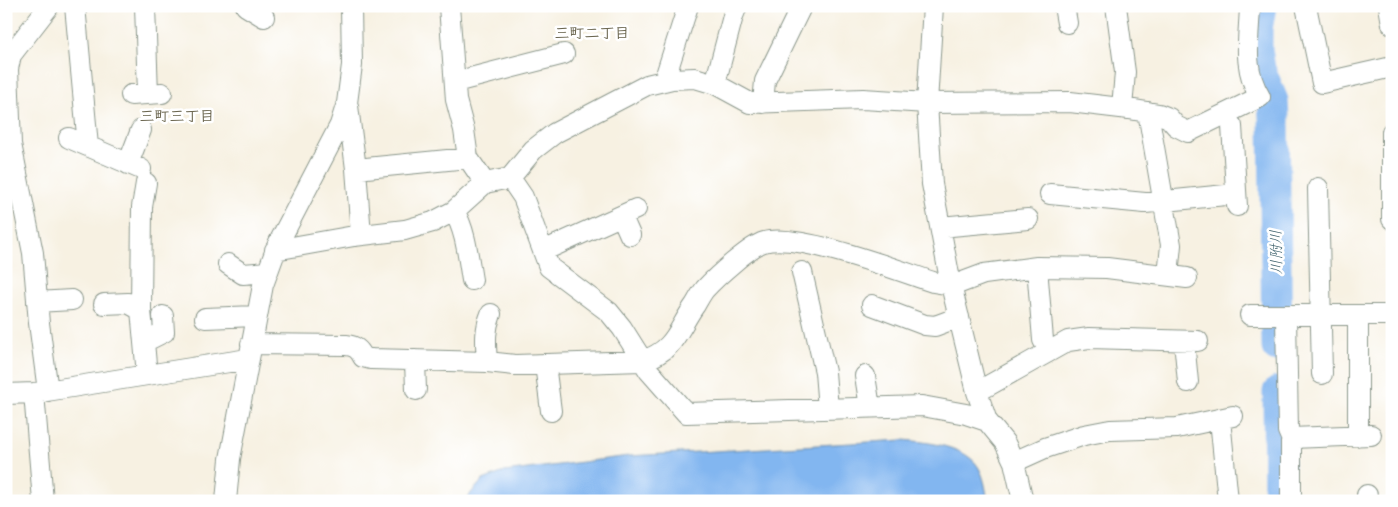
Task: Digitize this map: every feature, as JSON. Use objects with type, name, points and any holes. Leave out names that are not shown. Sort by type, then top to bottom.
[{"type":"street","points":[[43,501],[37,302],[33,253],[8,132],[8,69],[11,55],[49,6]]},
{"type":"street","points":[[76,6],[88,146]]},
{"type":"street","points":[[146,6],[147,94]]},
{"type":"street","points":[[246,6],[264,17]]},
{"type":"street","points":[[226,501],[230,459],[256,316],[267,272],[275,250],[340,126],[347,103],[352,66],[351,6]]},
{"type":"street","points":[[449,6],[443,42],[455,82],[456,100],[464,130],[468,158],[485,183]]},
{"type":"street","points":[[664,81],[688,6]]},
{"type":"street","points":[[715,84],[732,16],[737,6]]},
{"type":"street","points":[[933,6],[926,103],[932,184],[951,285],[977,392],[987,421],[1005,443],[1014,462],[1023,501]]},
{"type":"street","points":[[1116,6],[1125,72],[1122,108]]},
{"type":"street","points":[[275,250],[361,235],[405,230],[433,222],[454,211],[485,183],[510,178],[533,150],[555,133],[647,85],[664,81],[695,78],[715,84],[750,103],[862,99],[926,103],[1070,102],[1148,112],[1169,118],[1176,126],[1188,132],[1260,97],[1253,84],[1248,64],[1247,36],[1250,6]]},
{"type":"street","points":[[1306,6],[1322,83],[1392,67]]},
{"type":"street","points":[[1388,6],[1392,24]]},
{"type":"street","points":[[763,102],[765,81],[800,9]]},
{"type":"street","points":[[455,82],[564,54]]},
{"type":"street","points":[[347,103],[356,169],[361,235]]},
{"type":"street","points":[[6,394],[41,392],[148,375],[250,352],[346,345],[353,346],[370,360],[487,362],[515,365],[642,360],[649,358],[671,343],[679,334],[690,311],[705,289],[746,254],[764,242],[788,240],[807,243],[933,282],[951,285],[960,284],[984,274],[1037,267],[1107,268],[1178,276],[1148,112]]},
{"type":"street","points":[[141,130],[138,172],[142,208],[141,310],[148,375]]},
{"type":"street","points":[[1392,132],[1392,219]]},
{"type":"street","points":[[1063,190],[1145,203],[1236,201],[1237,135]]},
{"type":"street","points":[[69,138],[138,172]]},
{"type":"street","points":[[356,169],[468,158]]},
{"type":"street","points":[[510,178],[523,196],[549,267],[609,312],[622,328],[649,371],[686,413],[922,406],[966,414],[987,421]]},
{"type":"street","points":[[1322,196],[1326,254],[1321,316],[1322,374]]},
{"type":"street","points":[[454,211],[460,221],[472,280]]},
{"type":"street","points":[[543,251],[629,213],[630,235]]},
{"type":"street","points":[[940,227],[1028,219]]},
{"type":"street","points":[[228,264],[243,274],[267,272]]},
{"type":"street","points":[[1037,267],[1043,340],[1049,351]]},
{"type":"street","points":[[802,272],[825,372],[828,408]]},
{"type":"street","points":[[37,302],[72,300]]},
{"type":"street","points":[[104,304],[128,303],[141,310]]},
{"type":"street","points":[[872,305],[925,325],[935,326],[959,317]]},
{"type":"street","points":[[487,362],[485,337],[486,326],[491,314]]},
{"type":"street","points":[[1250,315],[1392,315]]},
{"type":"street","points":[[1291,438],[1364,436],[1358,315]]},
{"type":"street","points":[[144,342],[164,332],[163,316]]},
{"type":"street","points":[[205,318],[256,316]]},
{"type":"street","points":[[1281,316],[1288,431],[1291,438],[1291,501]]},
{"type":"street","points":[[977,392],[1068,341],[1089,338],[1191,341],[1188,382]]},
{"type":"street","points":[[415,360],[416,390]]},
{"type":"street","points":[[545,364],[551,411]]},
{"type":"street","points":[[865,376],[870,408]]},
{"type":"street","points":[[1014,462],[1045,448],[1084,435],[1110,430],[1177,428],[1226,418],[1228,501]]},
{"type":"water","points":[[903,440],[935,444],[967,455],[980,470],[988,501],[467,501],[471,493],[483,480],[504,472],[629,456]]},
{"type":"waterway","name":"川附川","points":[[1261,6],[1257,29],[1257,50],[1260,69],[1273,101],[1274,118],[1277,347]]},
{"type":"waterway","name":"川附川","points":[[1278,392],[1279,501]]},
{"type":"district","name":"三町二丁目","points":[[592,33]]},
{"type":"district","name":"三町三丁目","points":[[177,116]]}]
